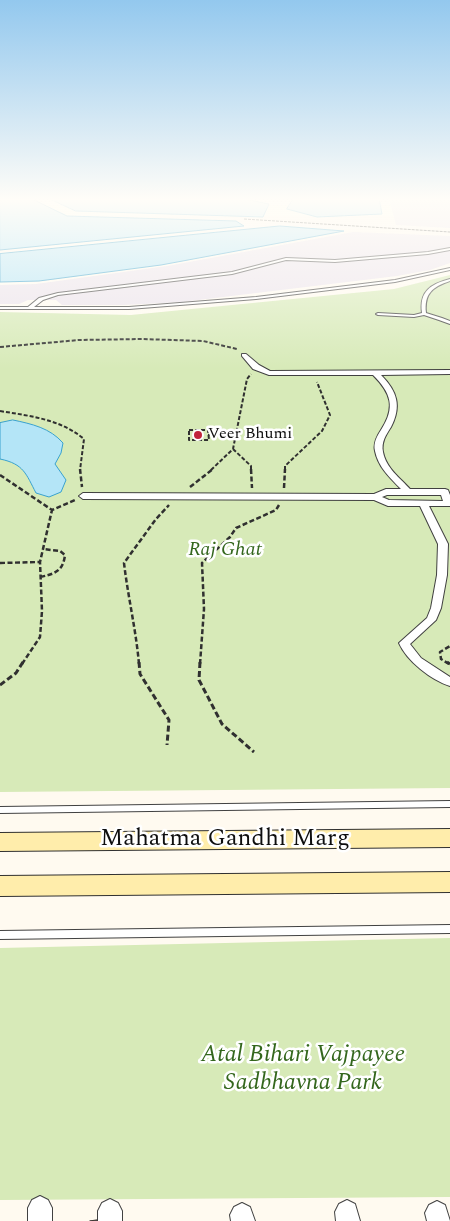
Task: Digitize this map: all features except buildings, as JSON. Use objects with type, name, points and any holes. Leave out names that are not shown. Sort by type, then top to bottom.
[{"type":"main road","name":"Mahatma Gandhi Marg","points":[[0,842],[450,838]]},
{"type":"main road","name":"Mahatma Gandhi Marg","points":[[0,886],[450,882]]},
{"type":"street","points":[[244,355],[256,367],[268,373],[450,372]]},
{"type":"street","points":[[375,372],[390,387],[394,396],[392,416],[378,443],[379,453],[384,465],[408,492]]},
{"type":"street","points":[[83,496],[375,497],[386,492],[445,492],[448,504],[388,503],[375,497]]},
{"type":"street","points":[[423,503],[443,544],[442,575],[432,620],[404,643],[408,652],[418,661],[450,682]]},
{"type":"lane","points":[[30,308],[41,298],[52,295],[232,273],[286,259],[334,261],[415,255]]},
{"type":"lane","points":[[0,308],[129,308],[256,298],[394,281],[450,269]]},
{"type":"lane","points":[[424,314],[423,300],[430,289],[435,284],[450,280]]},
{"type":"lane","points":[[378,314],[414,316],[424,314],[442,318],[450,323]]},
{"type":"lane","points":[[0,810],[450,804]]},
{"type":"lane","points":[[0,935],[450,929]]},
{"type":"path","points":[[0,347],[79,340],[203,341],[244,352],[244,355]]},
{"type":"path","points":[[167,745],[169,720],[140,674],[136,631],[128,601],[124,563],[156,519],[178,496],[217,466],[233,448],[247,379],[256,367]]},
{"type":"path","points":[[254,752],[222,724],[199,680],[204,609],[202,563],[230,537],[236,528],[276,510],[284,497],[285,466],[322,431],[330,415],[313,373]]},
{"type":"path","points":[[0,411],[46,419],[74,429],[84,439],[80,472],[83,496],[52,510]]},
{"type":"path","points":[[189,430],[208,430],[208,435],[209,440],[189,440],[189,430]]},
{"type":"path","points":[[208,435],[236,434]]},
{"type":"path","points":[[233,448],[250,466],[253,497]]},
{"type":"path","points":[[0,475],[52,510]]},
{"type":"path","points":[[0,685],[16,673],[40,637],[42,611],[40,562],[52,510]]},
{"type":"path","points":[[40,577],[59,573],[64,567],[65,555],[60,551],[43,549]]},
{"type":"path","points":[[0,563],[40,562]]},
{"type":"path","points":[[450,646],[440,652],[441,659],[450,664]]},
{"type":"shaded area","points":[[227,255],[450,255],[450,263],[430,270],[397,276],[182,302],[124,305],[62,305],[56,300],[28,300],[19,304],[0,304],[0,285],[36,284],[167,266]]},
{"type":"green space","name":"Raj Ghat","points":[[450,275],[450,788],[0,792],[0,312],[131,315],[394,289]]},
{"type":"green space","name":"Atal Bihari Vajpayee Sadbhavna Park","points":[[450,938],[450,1197],[0,1200],[0,948]]},
{"type":"water","points":[[0,255],[215,255],[161,265],[39,281],[0,282]]},
{"type":"water","points":[[13,420],[46,430],[63,443],[61,453],[55,464],[66,480],[61,492],[49,497],[36,493],[27,475],[19,467],[0,459],[0,423]]},
{"type":"place","name":"Veer Bhumi","points":[[198,435]]}]
